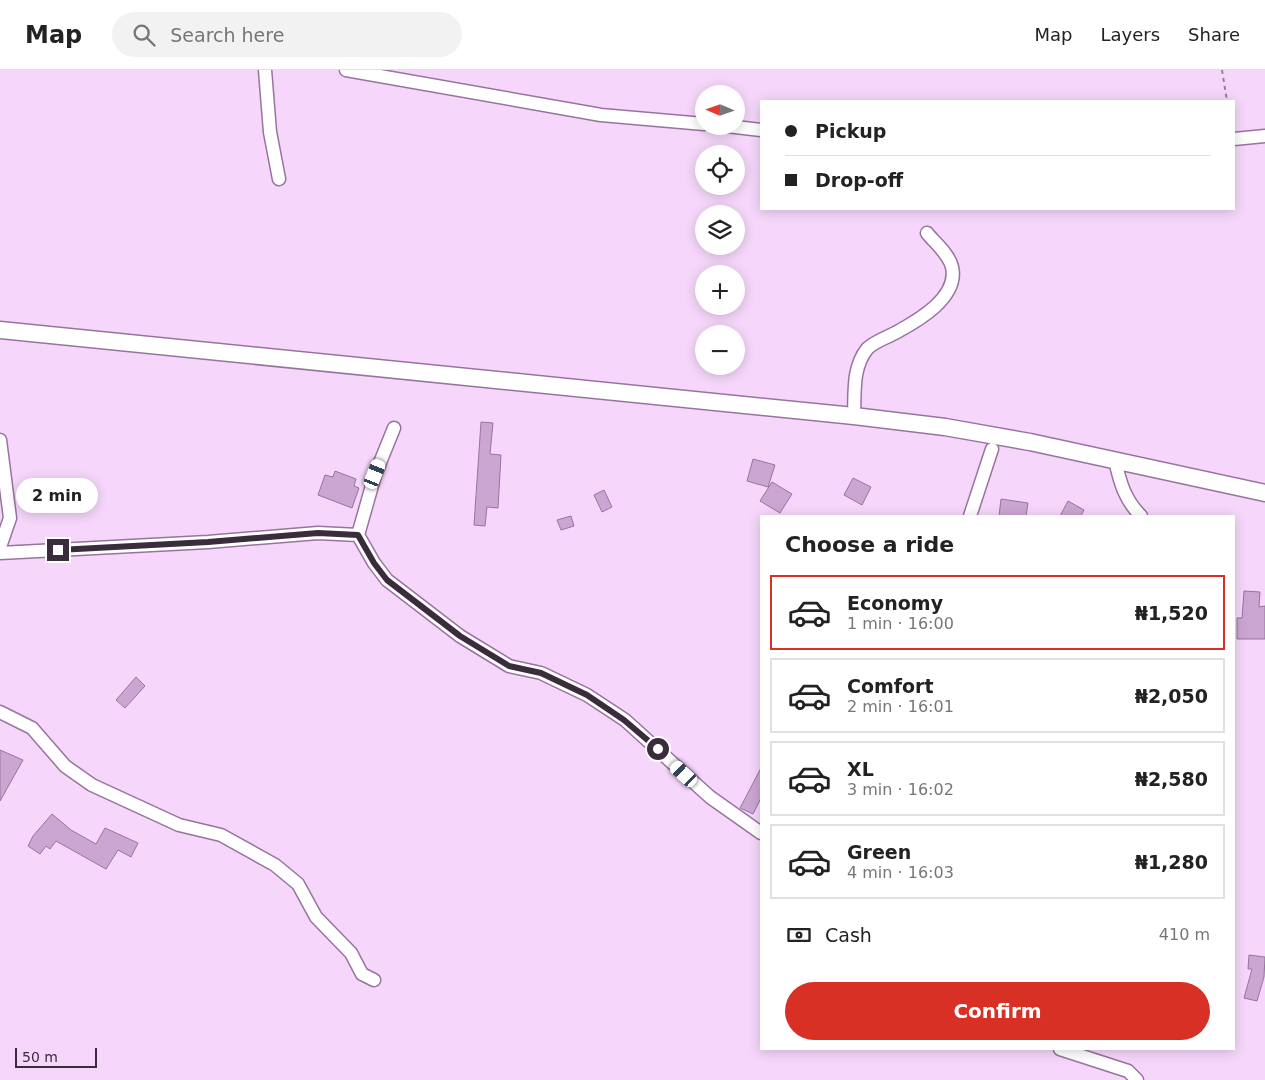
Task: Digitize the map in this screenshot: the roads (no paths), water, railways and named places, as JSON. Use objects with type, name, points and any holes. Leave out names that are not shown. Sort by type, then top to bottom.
[{"type":"main road","points":[[1,334],[854,416],[945,427],[1115,460],[1265,493]]},
{"type":"street","points":[[265,70],[270,132],[279,179]]},
{"type":"street","points":[[346,70],[601,115],[695,123]]},
{"type":"street","points":[[745,128],[760,130]]},
{"type":"street","points":[[1235,139],[1265,136]]},
{"type":"street","points":[[854,416],[856,374],[860,360],[868,348],[898,331],[938,304],[948,292],[952,279],[952,267],[948,257],[927,233]]},
{"type":"street","points":[[394,428],[375,474],[358,535],[374,563],[387,580],[460,636],[509,666],[541,673],[587,695],[624,720],[710,798],[760,832]]},
{"type":"street","points":[[0,440],[10,518],[0,550],[208,542],[318,533],[358,535]]},
{"type":"street","points":[[970,515],[992,449]]},
{"type":"street","points":[[1115,460],[1120,485],[1129,504],[1139,515]]},
{"type":"street","points":[[0,712],[32,728],[65,766],[92,784],[179,824],[221,835],[275,865],[298,884],[316,917],[351,953],[362,974],[374,980]]},
{"type":"street","points":[[1063,1050],[1128,1071],[1137,1080]]}]
